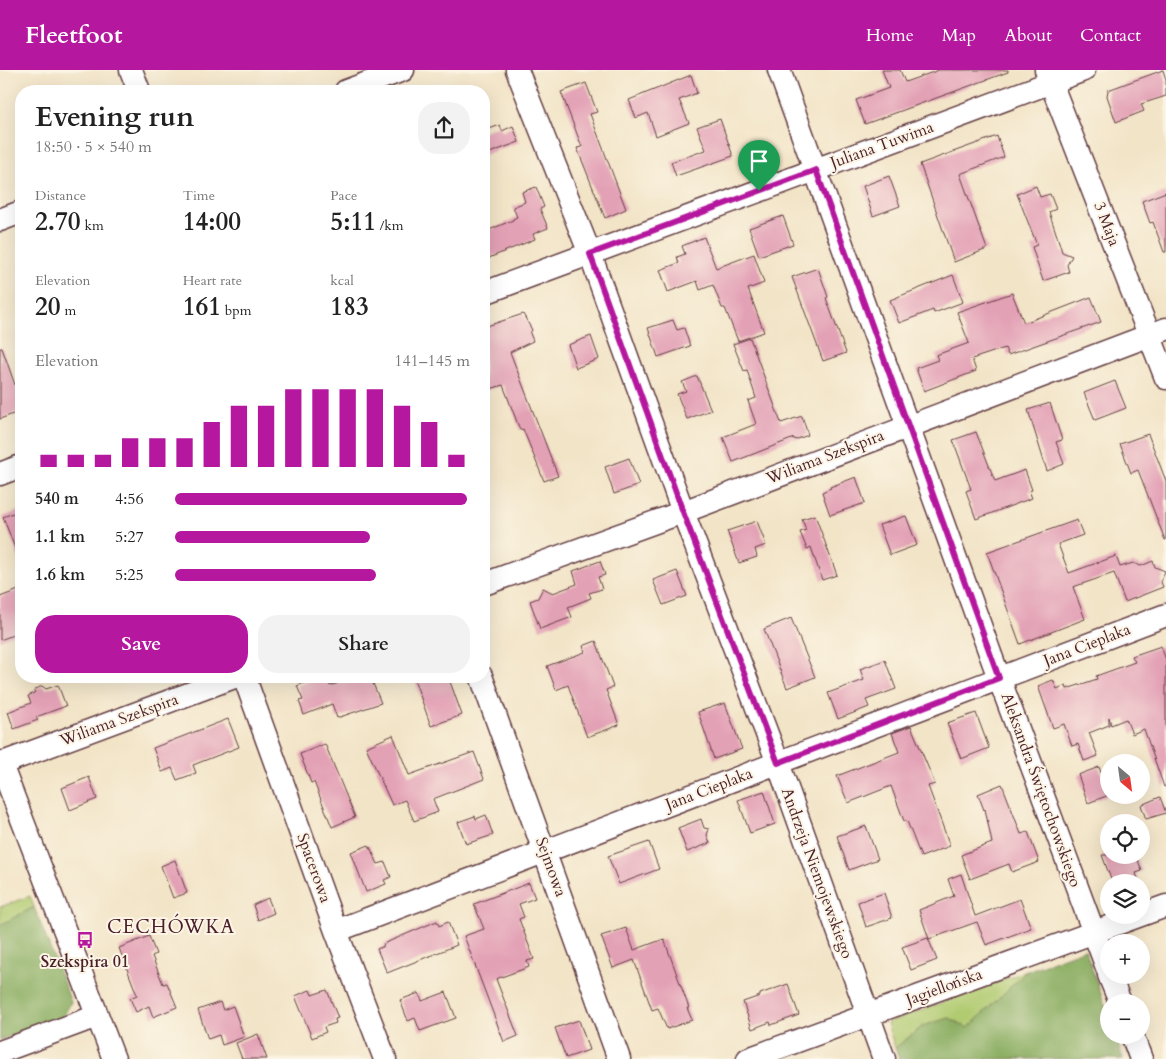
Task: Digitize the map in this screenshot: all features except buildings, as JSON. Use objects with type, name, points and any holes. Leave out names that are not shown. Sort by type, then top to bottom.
[{"type":"street","points":[[131,70],[136,85]]},
{"type":"street","points":[[362,85],[403,70]]},
{"type":"street","name":"Andrzeja Niemojewskiego","points":[[517,70],[590,254],[683,512],[778,763],[884,1059]]},
{"type":"street","name":"Aleksandra Świętochowskiego","points":[[779,70],[1100,951]]},
{"type":"street","name":"Juliana Tuwima","points":[[490,291],[816,170],[1049,76],[1084,70]]},
{"type":"street","name":"3 Maja","points":[[1049,76],[1158,332],[1166,378]]},
{"type":"street","points":[[0,220],[15,214]]},
{"type":"street","name":"Wiliama Szekspira","points":[[490,582],[683,512],[1158,332]]},
{"type":"street","points":[[0,474],[15,468]]},
{"type":"street","name":"Jana Cieplaka","points":[[336,931],[1166,615]]},
{"type":"street","name":"Wiliama Szekspira","points":[[0,763],[218,683]]},
{"type":"street","name":"Spacerowa","points":[[247,683],[336,931],[385,1059]]},
{"type":"street","name":"Sejmowa","points":[[484,683],[619,1059]]},
{"type":"street","points":[[0,763],[114,1059]]},
{"type":"street","name":"Jagiellońska","points":[[1150,912],[1166,906]]},
{"type":"street","name":"Jagiellońska","points":[[748,1059],[1117,924]]},
{"type":"street","points":[[0,1052],[97,1016]]},
{"type":"street","points":[[1135,1044],[1141,1059]]},
{"type":"green space","points":[[30,896],[34,907],[0,925],[0,907]]},
{"type":"green space","points":[[34,907],[71,1002],[64,1016],[0,1040],[0,925]]},
{"type":"green space","points":[[1085,949],[1101,994],[1100,1044],[1118,1044],[1123,1059],[899,1059],[895,1048],[923,1026],[949,1018],[968,1028],[1027,971]]},
{"type":"green space","points":[[1027,971],[968,1028],[949,1018],[923,1026],[895,1048],[887,1023]]},
{"type":"place","name":"Szekspira 01","points":[[85,940]]},
{"type":"district","name":"CECHÓWKA","points":[[171,927]]},
{"type":"route","points":[[816,170],[999,678],[778,763],[683,512],[590,254],[759,191],[816,170]]}]
